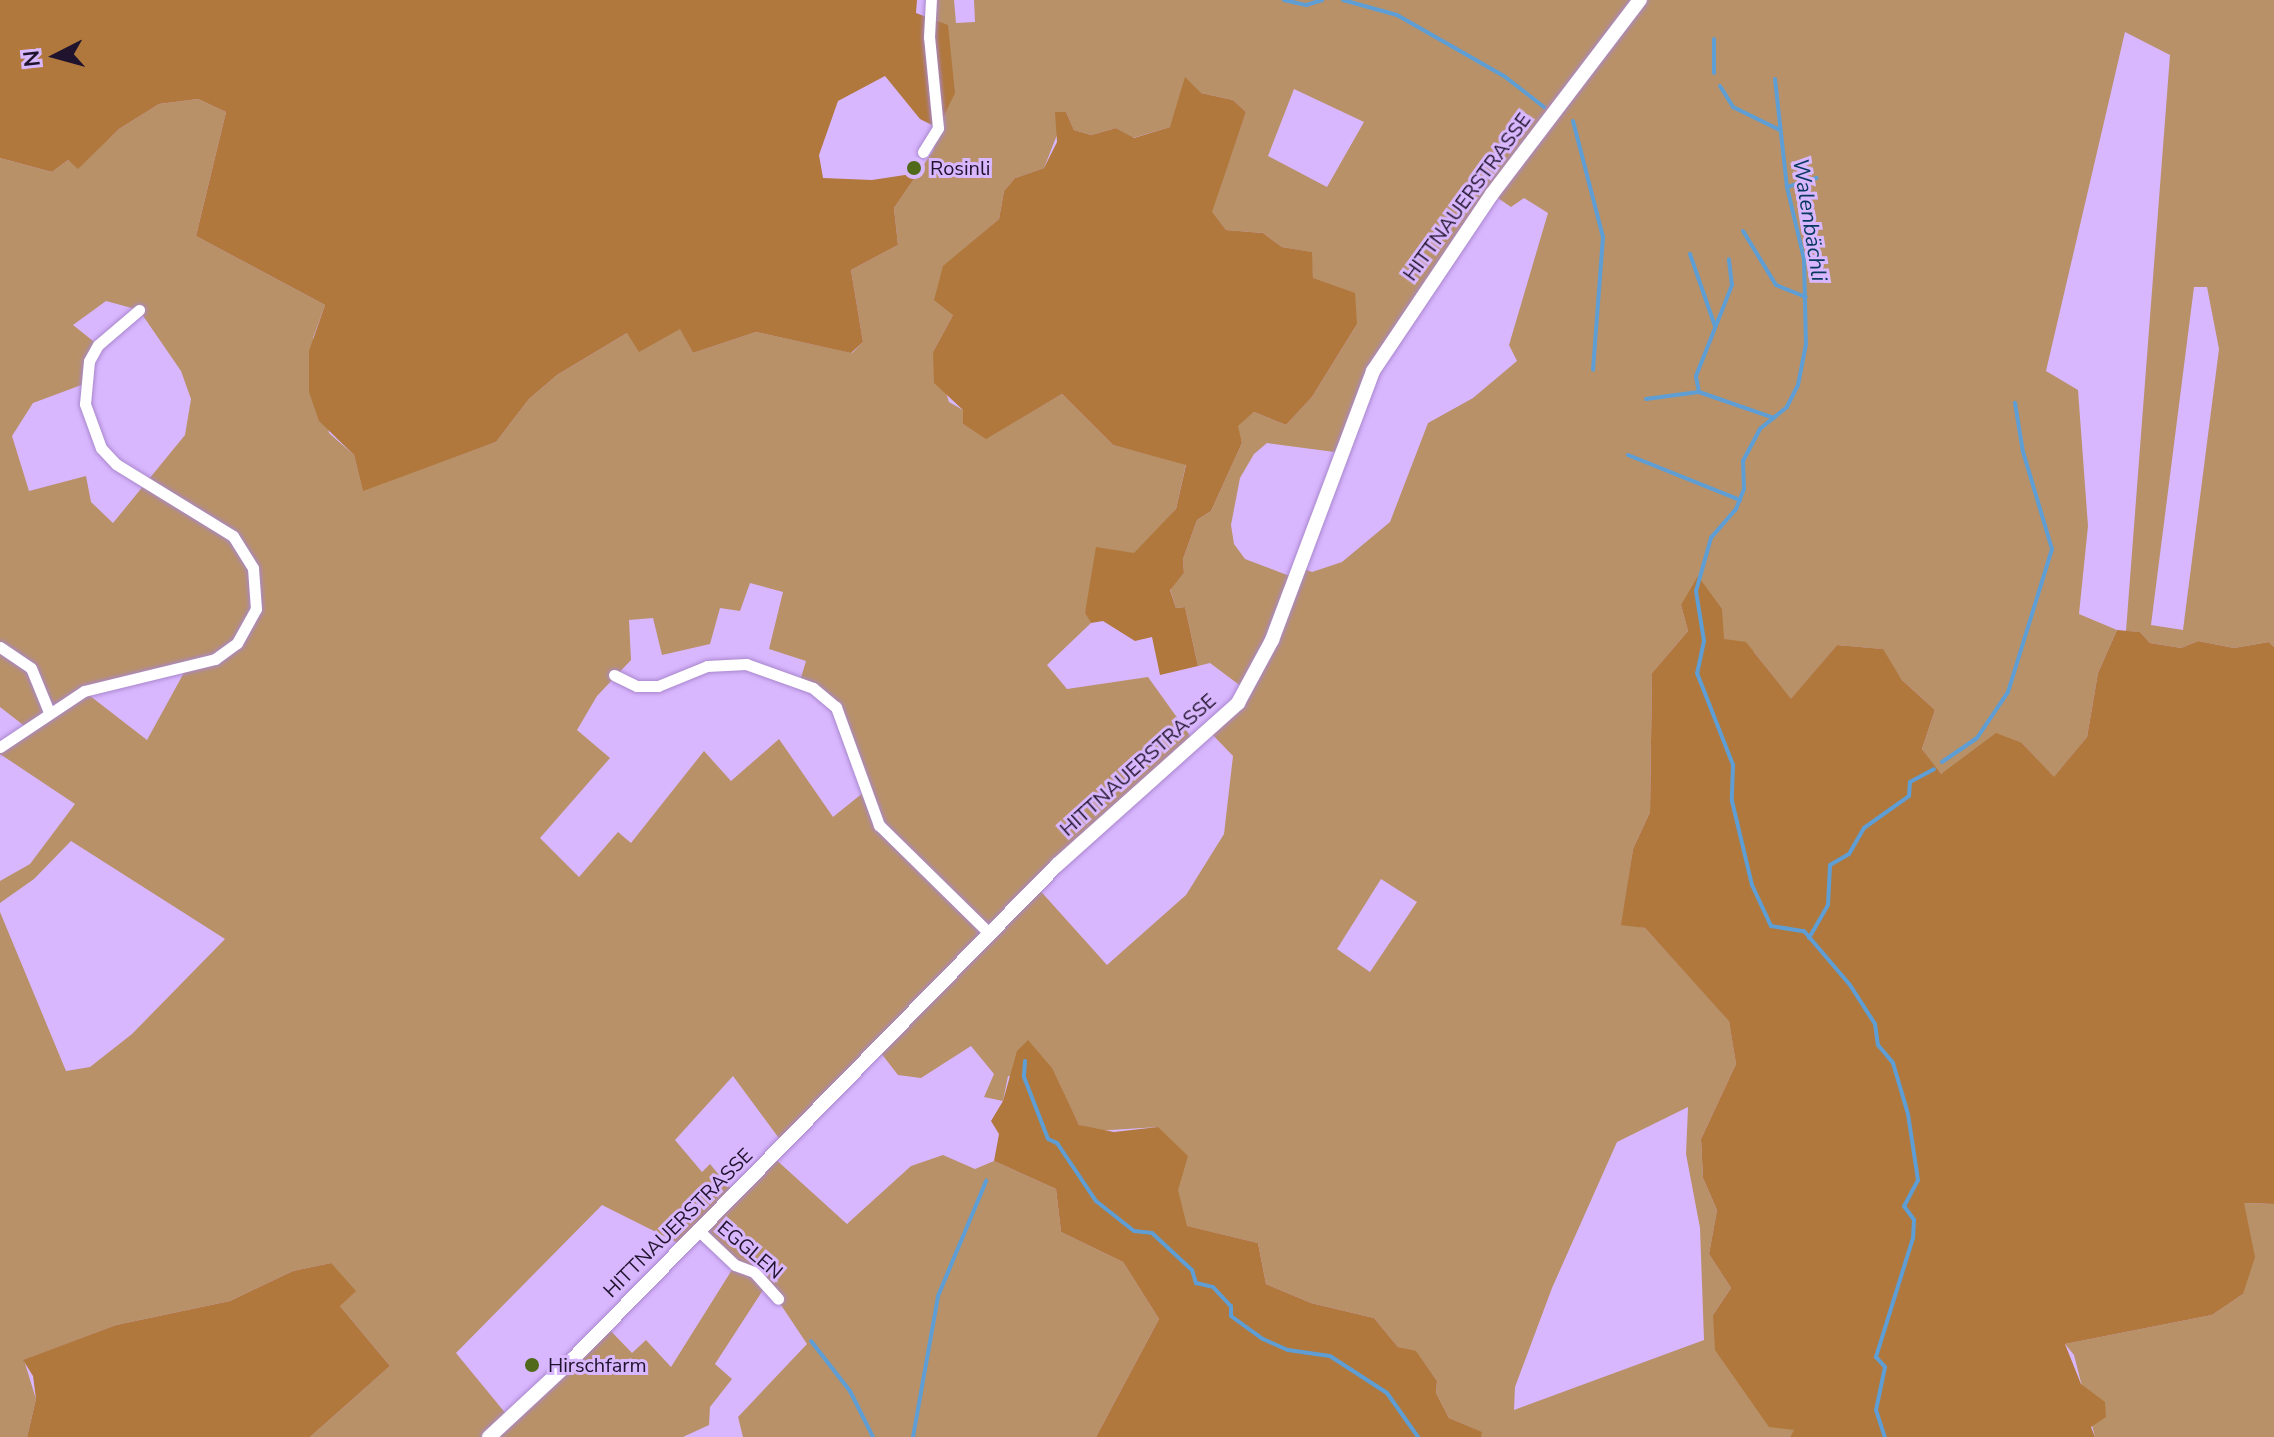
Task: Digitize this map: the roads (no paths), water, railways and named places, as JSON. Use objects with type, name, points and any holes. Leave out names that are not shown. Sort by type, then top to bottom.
[{"type":"street","points":[[923,152],[938,128],[931,0]]},
{"type":"street","name":"HITTNAUERSTRASSE","points":[[489,1437],[564,1368],[697,1229],[1084,838],[1238,703],[1272,640],[1373,371],[1483,206],[1640,0]]},
{"type":"street","points":[[0,747],[49,712],[109,681],[215,659],[237,643],[256,609],[253,568],[233,536],[116,464],[101,448],[85,404],[89,361],[98,345],[139,310]]},
{"type":"street","points":[[0,647],[31,668],[49,712]]},
{"type":"street","points":[[614,675],[637,686],[658,686],[707,666],[746,664],[813,688],[836,707],[879,825],[989,933]]},
{"type":"street","name":"EGGLEN","points":[[697,1229],[735,1265],[754,1272],[778,1299]]},
{"type":"waterway","points":[[1284,0],[1306,5],[1322,0]]},
{"type":"waterway","points":[[1343,0],[1397,15],[1504,76],[1544,107]]},
{"type":"waterway","points":[[1714,39],[1714,73]]},
{"type":"waterway","name":"Walenbächli","points":[[1775,79],[1787,187],[1804,259],[1806,344],[1798,385],[1787,407],[1760,429],[1743,461],[1744,489],[1736,509],[1711,538],[1696,591],[1704,641],[1697,673],[1733,765],[1732,801],[1752,885],[1771,926],[1804,931],[1850,985],[1875,1024],[1878,1045],[1893,1063],[1908,1114],[1918,1180],[1904,1206],[1914,1220],[1913,1238],[1876,1357],[1885,1367],[1876,1410],[1885,1437]]},
{"type":"waterway","points":[[1720,86],[1733,107],[1780,130]]},
{"type":"waterway","points":[[1573,121],[1603,237],[1593,370]]},
{"type":"waterway","points":[[1787,187],[1817,178]]},
{"type":"waterway","points":[[1743,231],[1776,285],[1806,297]]},
{"type":"waterway","points":[[1690,254],[1715,326]]},
{"type":"waterway","points":[[1699,392],[1696,376],[1732,285],[1729,259]]},
{"type":"waterway","points":[[1646,399],[1699,392],[1774,418]]},
{"type":"waterway","points":[[1942,762],[1977,738],[2008,692],[2052,549],[2023,452],[2015,403]]},
{"type":"waterway","points":[[1628,455],[1740,500]]},
{"type":"waterway","points":[[1809,938],[1828,905],[1830,865],[1849,854],[1864,828],[1909,796],[1910,782],[1934,769]]},
{"type":"waterway","points":[[1025,1061],[1024,1077],[1048,1139],[1057,1143],[1096,1201],[1134,1231],[1152,1233],[1192,1270],[1196,1283],[1213,1287],[1231,1306],[1231,1316],[1263,1339],[1288,1350],[1330,1356],[1387,1393],[1418,1437]]},
{"type":"waterway","points":[[913,1437],[938,1296],[986,1181]]},
{"type":"waterway","points":[[811,1341],[850,1391],[873,1437]]},
{"type":"place","name":"Rosinli","points":[[914,168]]},
{"type":"place","name":"Hirschfarm","points":[[532,1365]]}]
